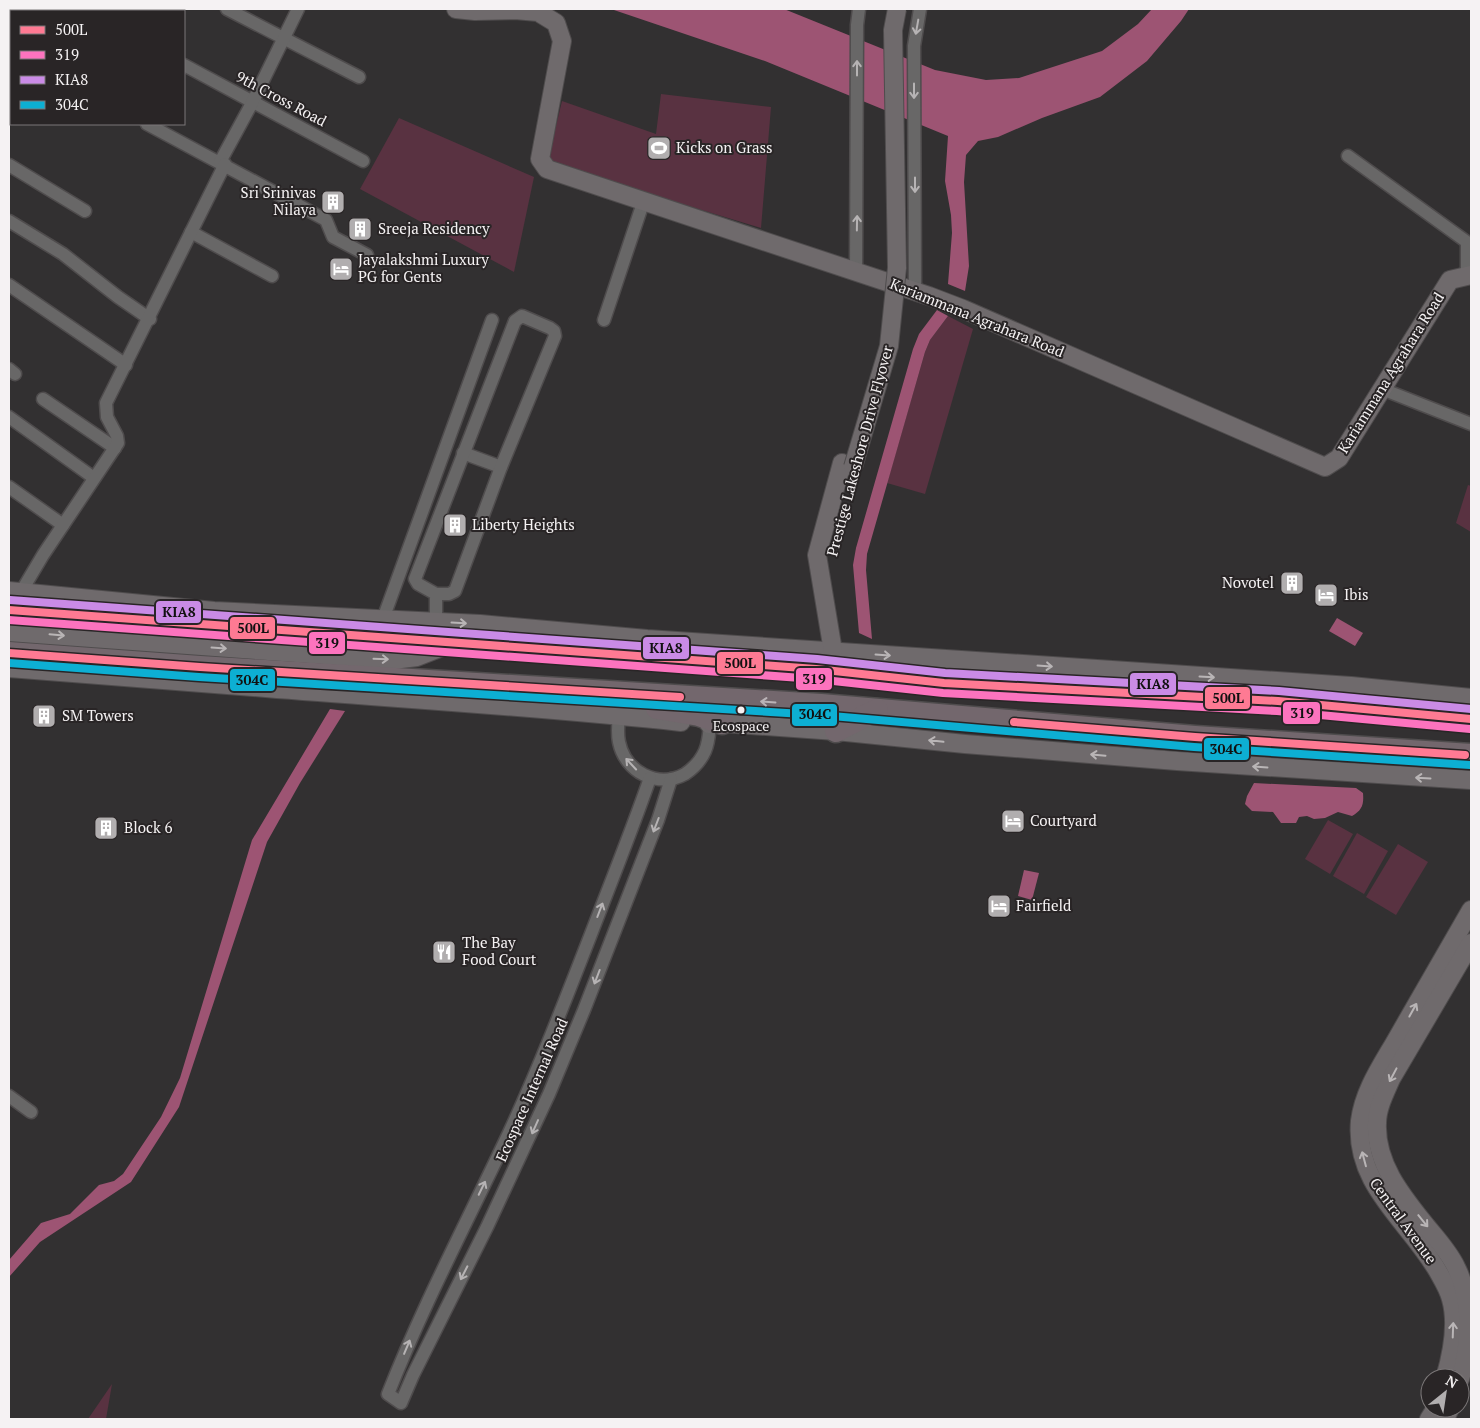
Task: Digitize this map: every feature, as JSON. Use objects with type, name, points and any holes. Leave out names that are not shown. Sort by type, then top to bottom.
[{"type":"highway","points":[[13,598],[197,624],[454,643],[691,651],[816,669],[944,683],[1278,702],[1471,719]]},
{"type":"highway","points":[[9,653],[200,667],[534,697],[622,693],[877,710],[1195,738],[1471,755]]},
{"type":"highway","points":[[902,679],[948,696],[1201,711],[1471,731]]},
{"type":"highway","points":[[622,693],[651,707],[699,715],[713,729]]},
{"type":"highway","points":[[836,731],[877,710]]},
{"type":"street","points":[[227,9],[359,77]]},
{"type":"street","points":[[13,598],[118,443],[117,436],[107,417],[106,404],[150,319],[298,9]]},
{"type":"street","points":[[456,9],[475,11],[539,10]]},
{"type":"street","points":[[856,272],[857,25],[859,9]]},
{"type":"street","name":"Prestige Lakeshore Drive Flyover","points":[[839,652],[828,556],[847,465],[878,344],[885,268],[882,29],[886,9]]},
{"type":"street","name":"Prestige Lakeshore Drive Flyover","points":[[847,465],[889,346],[897,268],[893,30],[897,9]]},
{"type":"street","points":[[920,9],[914,46],[914,136],[922,294]]},
{"type":"street","name":"Kariammana Agrahara Road","points":[[539,10],[556,23],[562,40],[540,159],[547,169],[644,200],[963,309],[1325,467],[1339,458],[1450,280],[1469,275]]},
{"type":"street","name":"9th Cross Road","points":[[185,66],[363,161]]},
{"type":"street","points":[[149,125],[223,163],[326,220],[333,237],[367,255]]},
{"type":"street","points":[[1348,156],[1467,242],[1469,275]]},
{"type":"street","points":[[9,165],[85,211]]},
{"type":"street","points":[[604,320],[644,200]]},
{"type":"street","points":[[9,221],[63,254],[118,297],[150,319]]},
{"type":"street","points":[[191,232],[272,276]]},
{"type":"street","points":[[9,285],[126,365]]},
{"type":"street","points":[[522,316],[550,328],[554,331],[555,336],[501,467],[454,590],[449,594],[436,594],[418,584],[415,579],[463,453],[515,321],[522,316]]},
{"type":"street","points":[[383,619],[492,320]]},
{"type":"street","points":[[1382,389],[1471,424]]},
{"type":"street","points":[[43,399],[115,448]]},
{"type":"street","points":[[9,417],[94,478]]},
{"type":"street","points":[[463,453],[501,467]]},
{"type":"street","points":[[9,487],[63,525]]},
{"type":"street","points":[[436,594],[436,622]]},
{"type":"street","points":[[13,598],[214,611],[436,622],[691,651],[839,652],[1351,686],[1471,698]]},
{"type":"street","points":[[9,632],[393,660],[417,656],[454,643]]},
{"type":"street","points":[[9,668],[268,689],[534,697],[618,724],[713,729],[836,731],[965,744],[1177,761],[1471,780]]},
{"type":"street","points":[[618,724],[622,752],[626,760],[650,778],[662,780],[680,776],[695,766],[702,758],[713,729]]},
{"type":"street","name":"Ecospace Internal Road","points":[[650,778],[568,993],[529,1085],[509,1132],[416,1327],[388,1394],[401,1404],[413,1375],[487,1227],[549,1094],[658,820],[671,779]]},
{"type":"street","name":"Central Avenue","points":[[1447,1368],[1453,1339],[1452,1299],[1434,1263],[1372,1181],[1363,1159],[1360,1120],[1372,1080],[1471,910]]},
{"type":"street","name":"Central Avenue","points":[[1462,1368],[1468,1343],[1469,1320],[1465,1292],[1457,1267],[1440,1242],[1404,1198],[1385,1167],[1379,1144],[1377,1122],[1382,1101],[1391,1079],[1471,942]]},
{"type":"street","points":[[529,1085],[549,1094]]},
{"type":"street","points":[[9,1096],[31,1112]]},
{"type":"street","points":[[468,1218],[487,1227]]},
{"type":"street","points":[[416,1327],[432,1336]]},
{"type":"street","points":[[399,1367],[413,1375]]},
{"type":"shaded area","points":[[611,9],[784,9],[935,70],[986,80],[1019,78],[1102,51],[1138,24],[1152,9],[1189,9],[1147,61],[1100,97],[1042,118],[998,137],[978,141],[966,155],[964,182],[969,266],[965,291],[948,284],[952,233],[945,181],[948,136],[765,61]]},
{"type":"shaded area","name":"Kicks on Grass","points":[[661,94],[771,107],[761,228],[547,163],[562,101],[656,134]]},
{"type":"shaded area","points":[[399,118],[534,177],[514,272],[360,189]]},
{"type":"shaded area","points":[[937,310],[948,316],[930,340],[925,352],[867,554],[866,570],[872,639],[859,633],[853,565],[856,548],[913,349],[919,334]]},
{"type":"shaded area","points":[[948,316],[973,329],[925,494],[887,483],[925,352],[930,340]]},
{"type":"shaded area","points":[[1468,485],[1471,486],[1471,532],[1456,523]]},
{"type":"shaded area","points":[[1337,618],[1363,633],[1355,646],[1329,631]]},
{"type":"shaded area","points":[[330,709],[345,711],[300,783],[267,842],[179,1107],[131,1182],[40,1242],[9,1277],[9,1260],[41,1223],[70,1214],[99,1185],[114,1181],[123,1174],[161,1117],[180,1078],[252,840]]},
{"type":"shaded area","points":[[1254,783],[1356,788],[1363,793],[1363,804],[1358,812],[1352,816],[1338,812],[1325,818],[1314,819],[1307,816],[1299,817],[1296,823],[1281,823],[1273,812],[1252,811],[1245,804]]},
{"type":"shaded area","points":[[1328,820],[1353,834],[1330,874],[1305,859]]},
{"type":"shaded area","points":[[1357,833],[1388,851],[1364,894],[1333,876]]},
{"type":"shaded area","points":[[1398,844],[1428,862],[1396,915],[1366,897]]},
{"type":"shaded area","points":[[1024,870],[1039,873],[1032,900],[1018,896]]},
{"type":"shaded area","points":[[112,1384],[106,1419],[88,1419]]},
{"type":"transit line","name":"KIA8","points":[[10,600],[817,659],[945,673],[1279,691],[1471,709]]},
{"type":"transit line","name":"500L","points":[[9,610],[816,669],[944,683],[1278,701],[1471,719]]},
{"type":"transit line","name":"319","points":[[9,620],[815,679],[943,693],[1277,711],[1470,729]]},
{"type":"transit line","name":"500L","points":[[9,653],[680,697]]},
{"type":"transit line","name":"304C","points":[[9,663],[199,677],[820,715],[1194,747],[1470,765]]},
{"type":"transit line","name":"500L","points":[[1014,722],[1195,737],[1465,755]]},
{"type":"place","name":"Kicks on Grass","points":[[659,148]]},
{"type":"place","name":"Sri Srinivas Nilaya","points":[[333,202]]},
{"type":"place","name":"Sreeja Residency","points":[[360,229]]},
{"type":"place","name":"Jayalakshmi Luxury PG for Gents","points":[[341,269]]},
{"type":"place","name":"Liberty Heights","points":[[455,525]]},
{"type":"place","name":"Novotel","points":[[1292,583]]},
{"type":"place","name":"Ibis","points":[[1326,595]]},
{"type":"place","name":"Ecospace","points":[[741,710]]},
{"type":"place","name":"SM Towers","points":[[44,716]]},
{"type":"place","name":"Courtyard","points":[[1013,821]]},
{"type":"place","name":"Block 6","points":[[106,828]]},
{"type":"place","name":"Fairfield","points":[[999,906]]},
{"type":"place","name":"The Bay Food Court","points":[[444,952]]}]
